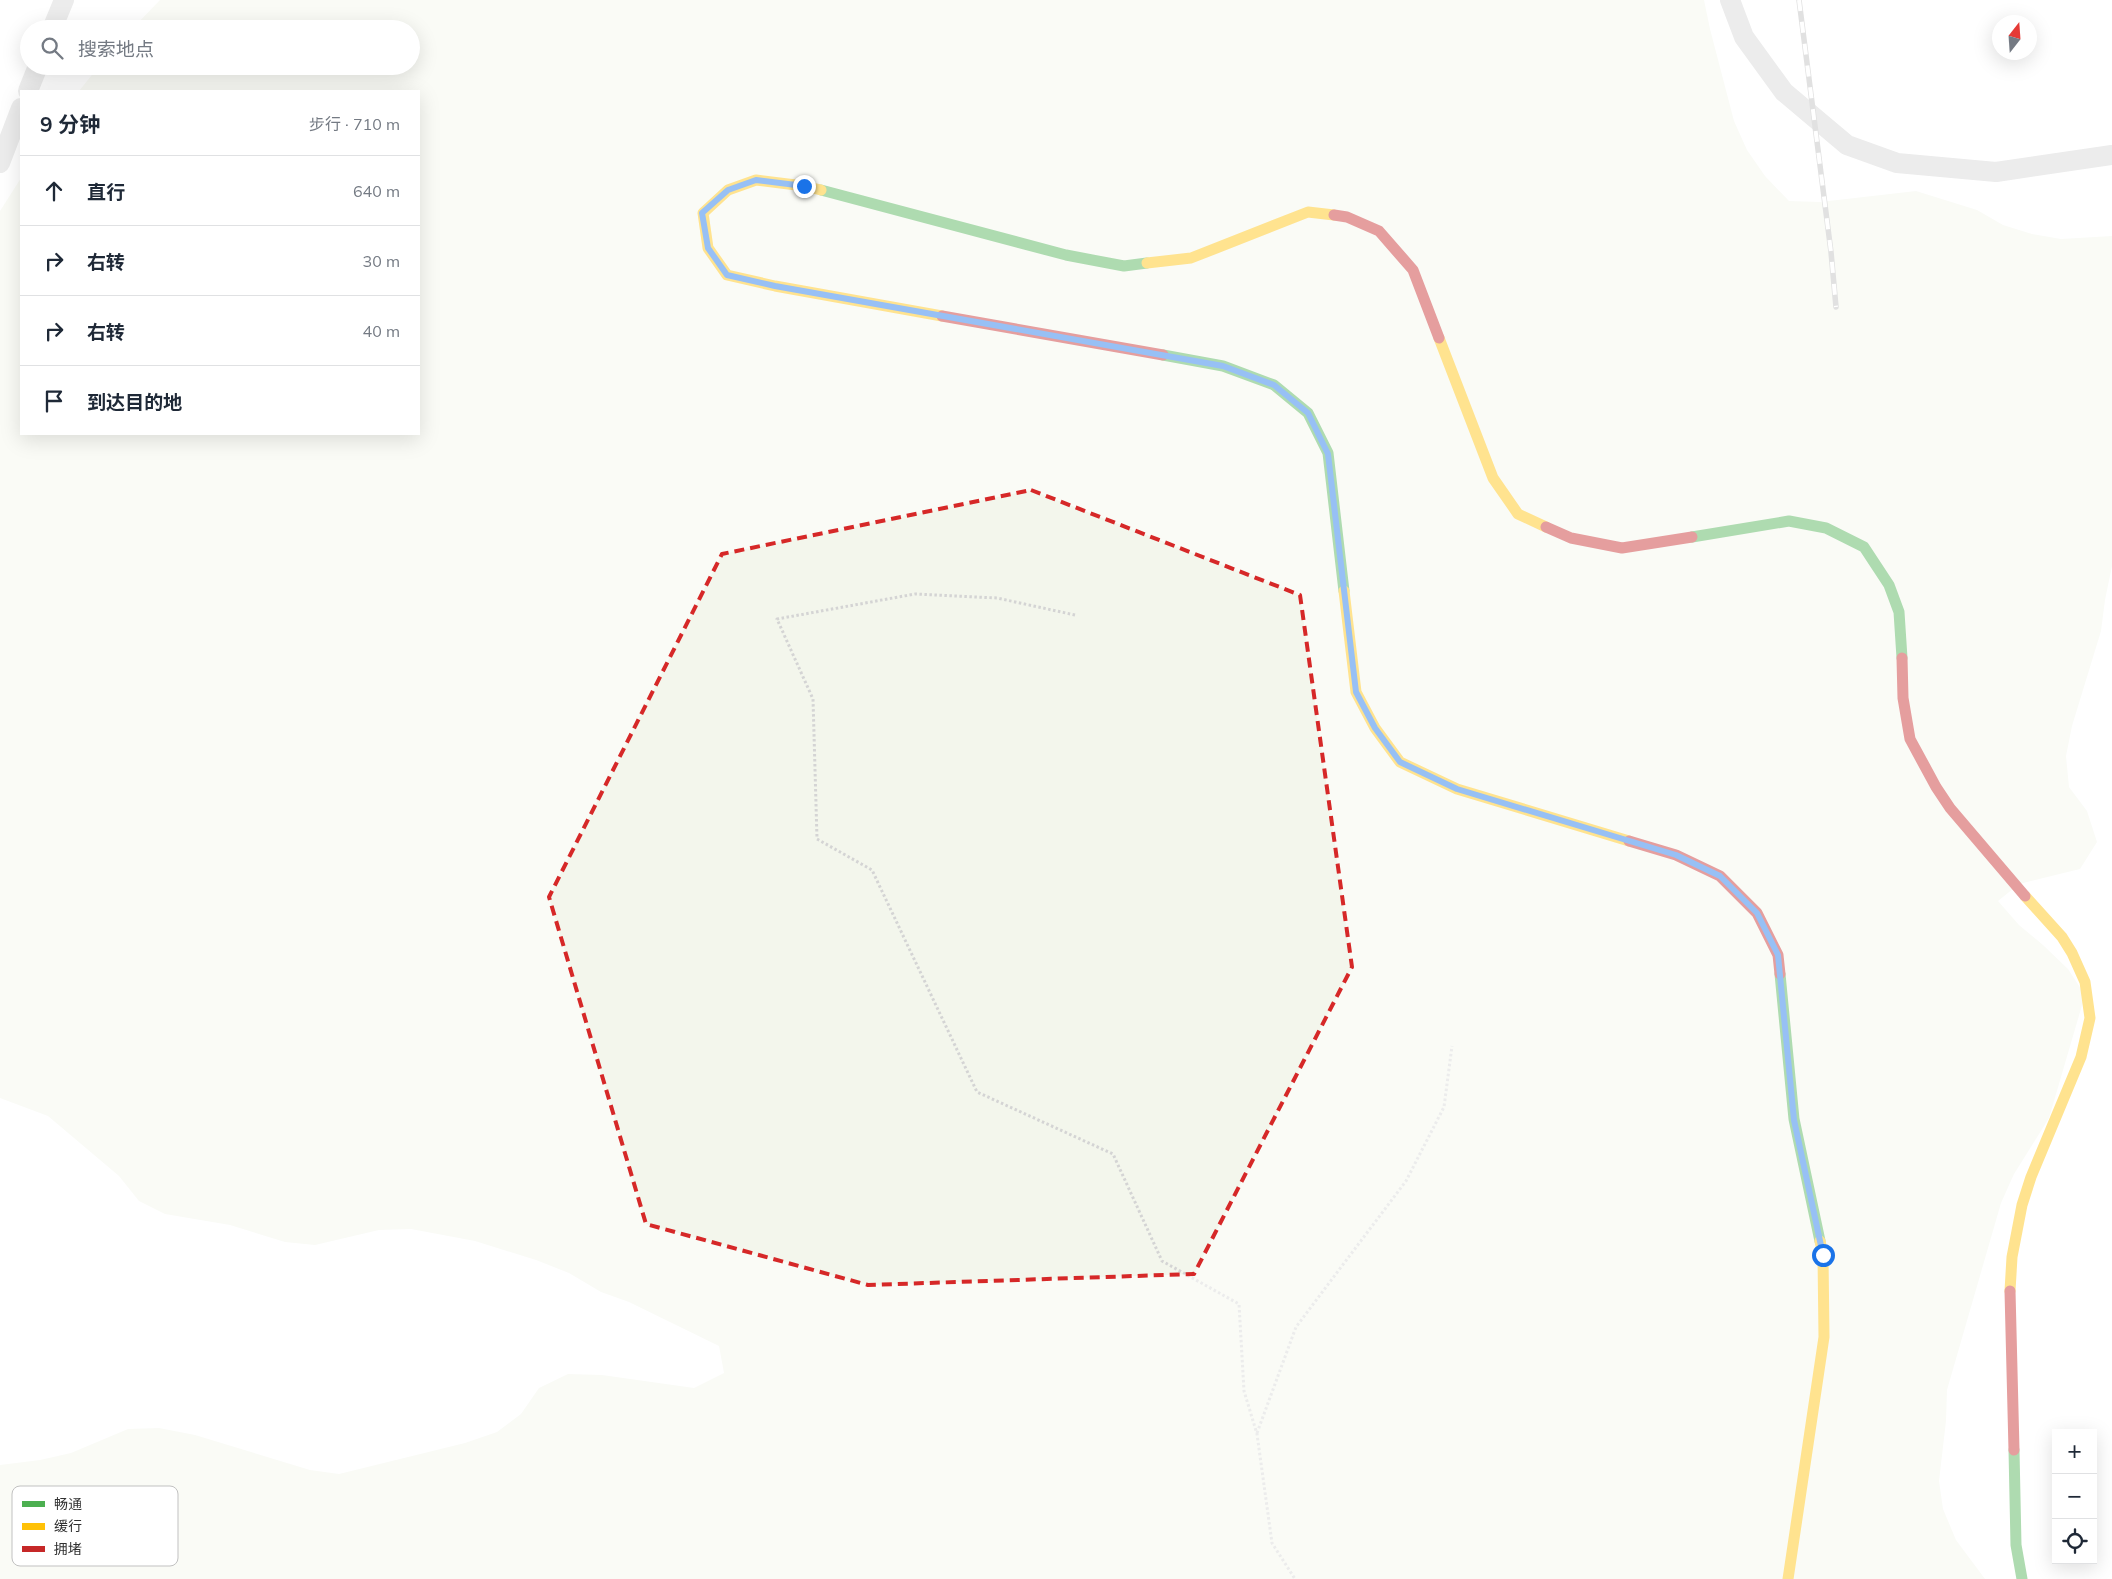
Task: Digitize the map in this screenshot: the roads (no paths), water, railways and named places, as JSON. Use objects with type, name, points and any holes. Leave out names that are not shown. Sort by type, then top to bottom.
[{"type":"street","points":[[56,20],[64,0]]},
{"type":"street","points":[[1730,0],[1744,37],[1784,92],[1847,145],[1897,163],[1996,172],[2112,155]]},
{"type":"street","points":[[28,90],[34,75]]},
{"type":"street","points":[[0,162],[20,111]]},
{"type":"street","points":[[1788,1579],[1824,1337],[1823,1255],[1794,1120],[1778,955],[1757,913],[1720,876],[1676,855],[1457,789],[1400,762],[1375,728],[1356,692],[1328,454],[1308,413],[1274,385],[1223,366],[775,286],[727,275],[708,248],[702,213],[728,190],[756,180],[804,186],[1066,255],[1124,266],[1191,258],[1308,212],[1348,216],[1380,231],[1412,270],[1493,478],[1518,514],[1571,538],[1622,548],[1789,521],[1826,528],[1864,546],[1888,585],[1899,612],[1903,698],[1910,739],[1936,787],[1956,815],[1973,837],[2062,937],[2080,969],[2089,1002],[2090,1018],[2081,1057],[2031,1177],[2022,1205],[2012,1258],[2010,1295],[2016,1545],[2022,1579]]},
{"type":"railway","points":[[1799,0],[1831,252],[1836,307]]}]
